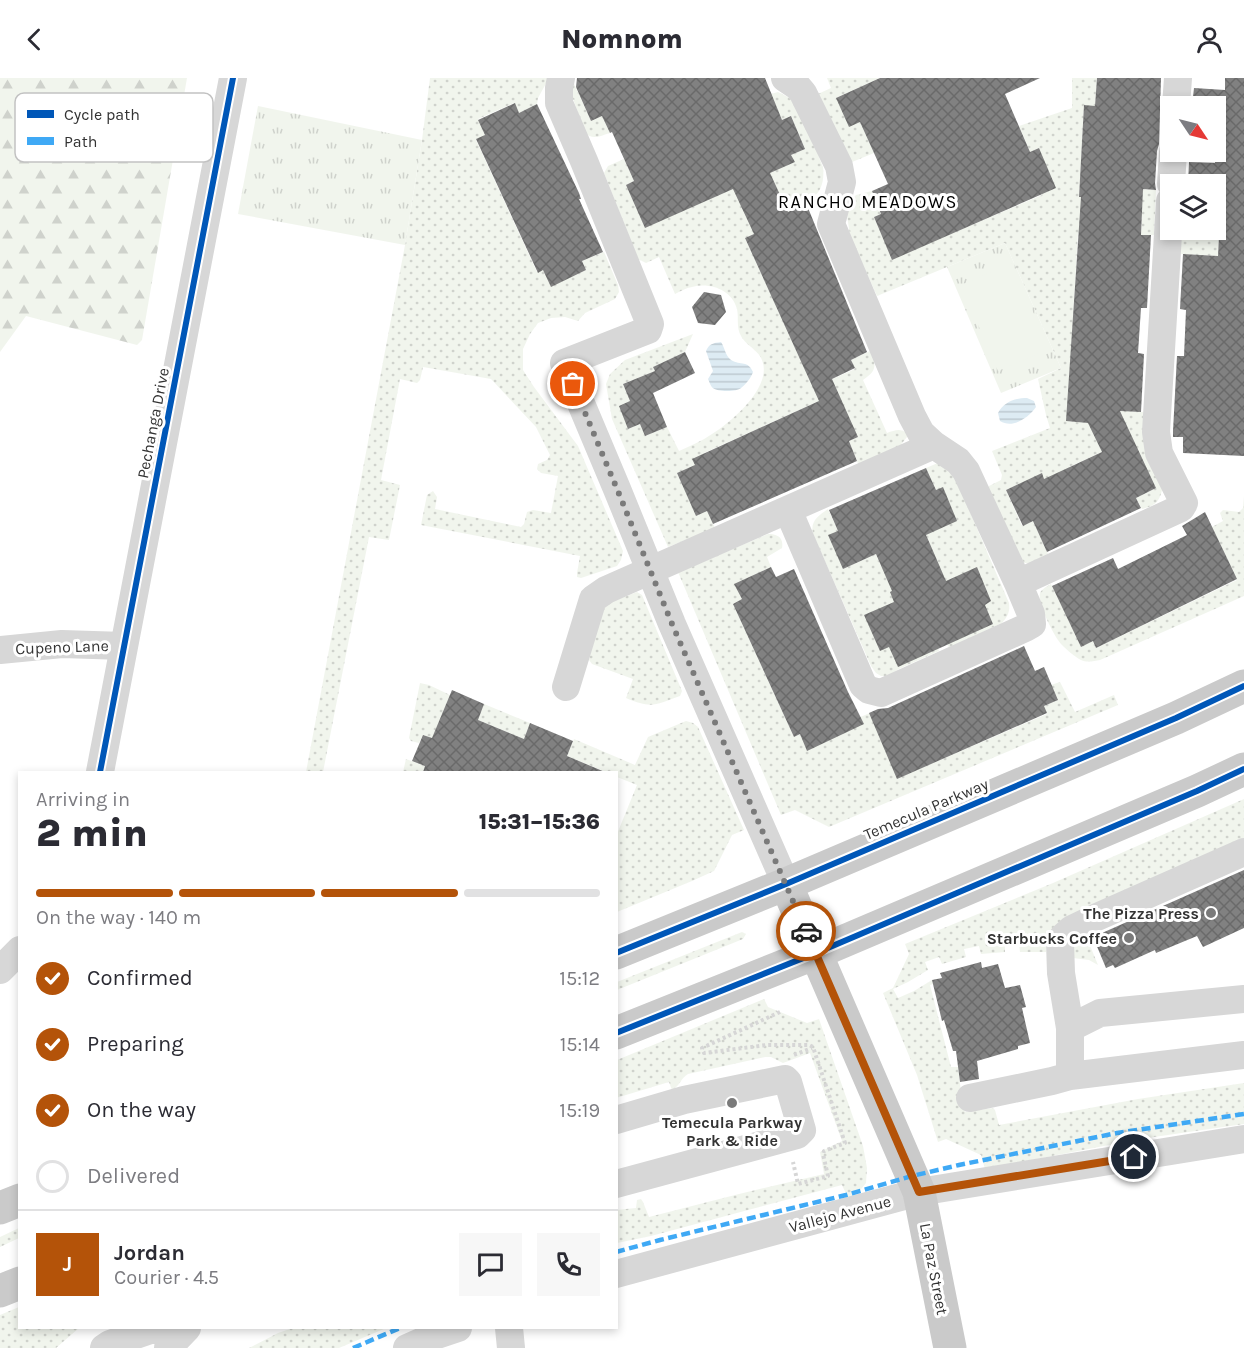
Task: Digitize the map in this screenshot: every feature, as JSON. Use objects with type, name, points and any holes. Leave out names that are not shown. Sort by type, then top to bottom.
[{"type":"main road","name":"Temecula Parkway","points":[[618,952],[786,884],[1176,718],[1244,686]]},
{"type":"main road","points":[[618,1032],[816,953],[1244,769]]},
{"type":"main road","name":"La Paz Street","points":[[786,884],[919,1192],[950,1348]]},
{"type":"main road","points":[[0,1208],[18,1201]]},
{"type":"main road","points":[[0,1291],[18,1284]]},
{"type":"street","name":"Pechanga Drive","points":[[100,771],[233,78]]},
{"type":"street","name":"La Paz Street","points":[[561,78],[559,103],[650,324],[648,330],[564,363],[672,624],[786,884]]},
{"type":"street","points":[[785,78],[797,86],[802,93],[839,166],[842,182],[831,224],[912,416],[921,433],[958,461],[966,471],[1018,583],[1032,624],[881,693],[869,690],[863,685],[788,510]]},
{"type":"street","points":[[1177,96],[1178,78]]},
{"type":"street","points":[[1018,583],[1181,508],[1184,503],[1159,453],[1156,432],[1168,240]]},
{"type":"street","points":[[566,687],[593,600],[606,590],[934,445]]},
{"type":"street","name":"Cupeno Lane","points":[[0,650],[62,644],[124,646]]},
{"type":"street","points":[[1070,1076],[1070,1028],[1061,973],[1060,942],[1063,937],[1072,929],[1244,852]]},
{"type":"street","points":[[0,970],[18,952]]},
{"type":"street","points":[[1070,1028],[1100,1013],[1244,999]]},
{"type":"street","points":[[970,1098],[1052,1082],[1070,1076],[1244,1055]]},
{"type":"street","points":[[618,1119],[684,1100],[785,1079],[788,1082],[802,1130],[797,1135],[618,1183]]},
{"type":"street","name":"Vallejo Avenue","points":[[619,1266],[919,1192],[1244,1139]]},
{"type":"street","points":[[104,1348],[153,1329]]},
{"type":"street","points":[[168,1348],[186,1329]]},
{"type":"street","points":[[407,1348],[455,1329]]},
{"type":"street","points":[[509,1329],[511,1348]]},
{"type":"green space","points":[[0,78],[187,78],[184,93],[15,93],[15,162],[173,162],[142,340],[137,345],[26,316],[0,352]]},
{"type":"green space","points":[[430,78],[549,78],[537,104],[519,113],[514,103],[478,119],[485,135],[476,140],[537,272],[543,270],[551,286],[586,270],[582,261],[604,252],[618,285],[619,292],[615,299],[585,313],[578,321],[565,317],[551,318],[538,323],[523,349],[523,370],[578,446],[623,551],[617,566],[581,578],[577,577],[580,556],[421,525],[427,495],[433,491],[437,497],[435,509],[521,527],[527,512],[533,510],[551,513],[558,476],[541,473],[537,469],[538,464],[547,460],[550,455],[536,427],[491,379],[423,367],[417,383],[400,379],[381,480],[400,485],[389,540],[369,537],[323,771],[306,771],[405,245]]},
{"type":"green space","points":[[827,78],[880,78],[836,98],[860,122],[874,153],[852,162],[818,94],[831,88]]},
{"type":"green space","points":[[1072,78],[1097,78],[1095,106],[1084,106],[1079,196],[1121,199],[1122,188],[1156,190],[1154,235],[1141,235],[1142,216],[1078,233],[1067,421],[1109,424],[1111,410],[1144,412],[1162,490],[1155,503],[1142,509],[1136,498],[1156,488],[1098,444],[1102,452],[1069,467],[1073,478],[1049,489],[1041,474],[1006,490],[1022,526],[1033,521],[1048,554],[1030,563],[1024,563],[986,491],[989,486],[1001,480],[1002,475],[992,451],[1050,428],[1038,379],[1061,368],[1005,243],[877,296],[850,236],[848,203],[856,195],[872,191],[881,214],[874,217],[892,259],[1042,195],[1039,148],[1030,152],[1019,126],[1072,108]]},
{"type":"green space","points":[[572,79],[591,121],[602,116],[610,133],[593,137],[585,132],[568,85]]},
{"type":"green space","points":[[778,92],[791,99],[805,121],[823,167],[822,184],[815,196],[788,212],[783,202],[754,234],[745,238],[806,371],[819,385],[855,369],[851,360],[872,350],[874,367],[863,380],[887,433],[902,430],[907,433],[907,437],[899,447],[859,466],[849,441],[858,437],[817,402],[704,453],[707,460],[677,473],[696,515],[707,511],[715,528],[668,547],[612,419],[606,384],[610,374],[625,360],[693,334],[685,352],[653,367],[655,371],[623,384],[630,401],[628,429],[640,424],[645,436],[667,427],[679,451],[720,429],[747,404],[761,383],[764,373],[763,363],[759,355],[741,336],[737,309],[725,292],[713,287],[699,286],[675,294],[659,257],[646,263],[638,259],[604,173],[608,166],[624,159],[634,181],[626,185],[645,227],[794,162],[791,155],[805,149],[791,116],[782,120],[771,94]]},
{"type":"green space","points":[[258,106],[422,140],[405,245],[238,214]]},
{"type":"green space","points":[[1181,240],[1219,240],[1218,256],[1180,254]]},
{"type":"green space","points":[[1005,243],[1061,368],[1001,393],[947,267]]},
{"type":"green space","points":[[1012,263],[1049,349],[998,371],[961,285]]},
{"type":"green space","points":[[940,462],[952,470],[1009,603],[1009,611],[1002,623],[949,648],[937,621],[928,625],[939,651],[888,676],[881,676],[871,666],[812,529],[818,517],[828,509],[838,531],[843,569],[876,554],[881,566],[930,544],[926,535],[936,490],[926,468]]},
{"type":"green space","points":[[1244,496],[1244,596],[1100,660],[1088,662],[1081,660],[1062,645],[1047,620],[1041,604],[1040,593],[1051,584],[1081,646],[1093,641],[1096,648],[1237,580],[1212,527],[1223,521],[1220,513],[1223,510],[1239,512],[1243,508]]},
{"type":"green space","points":[[768,534],[779,537],[782,541],[782,548],[767,557],[771,567],[735,584],[742,599],[733,604],[794,737],[800,734],[807,750],[842,734],[839,726],[877,710],[879,736],[898,778],[1047,714],[1044,706],[1058,700],[1051,685],[1060,682],[1075,712],[1114,695],[1118,705],[829,827],[795,810],[781,815],[678,572]]},
{"type":"green space","points":[[637,592],[642,595],[682,691],[680,696],[648,705],[626,698],[633,679],[592,664],[589,660],[601,606]]},
{"type":"green space","points":[[420,683],[450,695],[432,739],[423,735],[419,743],[409,738]]},
{"type":"green space","points":[[484,704],[530,723],[524,739],[478,720]]},
{"type":"green space","points":[[686,721],[698,727],[744,830],[732,835],[714,871],[618,912],[618,832],[637,785],[618,777],[618,771],[604,771],[567,756],[574,739],[635,765],[648,737]]},
{"type":"green space","points":[[406,759],[425,766],[423,771],[403,771]]},
{"type":"green space","points":[[1244,799],[1244,846],[1046,943],[1046,952],[1020,952],[1019,944],[1005,945],[1005,952],[981,954],[979,946],[964,949],[966,957],[942,964],[939,957],[925,962],[928,970],[893,989],[898,998],[932,980],[933,984],[930,985],[951,1067],[958,1067],[965,1112],[993,1108],[999,1125],[1138,1099],[1244,1083],[1244,1124],[1140,1139],[985,1169],[981,1155],[946,1139],[938,1142],[917,1075],[883,993],[893,988],[909,954],[905,944],[1053,883]]},
{"type":"green space","points":[[1084,931],[1098,965],[1089,960],[1073,958],[1073,937]]},
{"type":"green space","points":[[742,932],[746,934],[743,939],[618,990],[618,982]]},
{"type":"green space","points":[[764,999],[768,1007],[807,1023],[819,1019],[863,1146],[867,1168],[866,1183],[857,1194],[848,1198],[842,1185],[618,1243],[618,1210],[636,1208],[637,1200],[641,1199],[649,1217],[824,1174],[820,1152],[842,1141],[810,1053],[783,1063],[771,1057],[765,1057],[688,1074],[672,1090],[669,1082],[618,1097],[618,1060]]},
{"type":"green space","points":[[18,1228],[18,1238],[0,1247],[0,1237]]},
{"type":"green space","points":[[18,1307],[18,1329],[78,1329],[56,1348],[0,1348],[0,1315]]},
{"type":"green space","points":[[290,1329],[384,1329],[339,1348],[249,1348]]},
{"type":"shaded area","points":[[721,342],[731,360],[746,365],[753,372],[748,381],[739,389],[718,390],[708,379],[713,371],[706,351],[712,344]]},
{"type":"shaded area","points":[[1027,398],[1034,401],[1036,407],[1029,415],[1015,423],[1000,421],[998,413],[1003,406],[1014,400]]},
{"type":"building","points":[[577,78],[765,78],[782,120],[791,116],[805,149],[791,155],[795,162],[770,173],[788,212],[806,203],[867,352],[851,360],[855,368],[832,379],[858,437],[849,441],[857,461],[713,524],[707,511],[696,516],[677,473],[695,465],[692,459],[819,401],[745,238],[754,234],[733,189],[645,228],[626,185],[634,181],[612,132],[610,133],[602,116],[591,121],[576,87]]},
{"type":"building","points":[[880,78],[1040,78],[1005,94],[1030,152],[1039,148],[1056,188],[892,260],[874,217],[881,214],[872,191],[888,184],[860,122],[849,127],[836,98]]},
{"type":"building","points":[[1097,78],[1161,78],[1156,190],[1143,189],[1141,235],[1151,235],[1147,308],[1141,308],[1138,353],[1144,354],[1141,412],[1120,411],[1156,488],[1136,498],[1141,508],[1047,552],[1033,521],[1023,526],[1006,490],[1042,473],[1044,479],[1102,452],[1088,423],[1066,421],[1081,197],[1079,197],[1084,105],[1095,106]]},
{"type":"building","points":[[1225,78],[1244,78],[1244,456],[1183,453],[1183,437],[1173,437],[1177,356],[1184,356],[1186,310],[1180,309],[1183,254],[1218,256],[1219,240],[1226,240],[1226,174],[1188,174],[1189,162],[1226,162],[1226,96],[1193,96],[1194,88],[1225,90]]},
{"type":"building","points":[[515,103],[519,113],[537,104],[579,193],[581,199],[579,199],[603,252],[582,261],[586,270],[551,287],[543,270],[538,273],[476,139],[485,135],[478,120]]},
{"type":"building","points":[[704,292],[721,295],[726,312],[715,325],[698,323],[692,307]]},
{"type":"building","points":[[685,352],[695,373],[653,393],[667,427],[645,436],[640,424],[628,429],[619,406],[630,401],[623,384],[655,371],[653,367]]},
{"type":"building","points":[[926,468],[936,490],[943,487],[957,521],[926,535],[946,581],[977,567],[991,601],[985,605],[993,624],[898,667],[889,647],[880,651],[864,615],[894,602],[890,592],[892,591],[876,554],[843,569],[828,535],[838,531],[829,510]]},
{"type":"building","points":[[1205,512],[1237,579],[1096,648],[1093,641],[1081,647],[1052,586],[1113,558],[1118,569],[1187,535],[1182,526]]},
{"type":"building","points":[[771,567],[776,577],[794,569],[864,724],[807,751],[800,734],[794,737],[733,604],[742,599],[734,584]]},
{"type":"building","points":[[1024,646],[1035,671],[1044,667],[1058,700],[1044,706],[1047,713],[897,779],[869,713],[888,708]]},
{"type":"building","points":[[452,690],[484,704],[478,720],[524,739],[530,723],[573,741],[567,756],[603,771],[423,771],[425,766],[412,761],[423,735],[432,738]]},
{"type":"building","points":[[1244,870],[1244,928],[1203,947],[1197,936],[1156,953],[1155,950],[1115,968],[1113,965],[1106,968],[1093,937]]},
{"type":"building","points":[[981,962],[982,968],[998,964],[1005,988],[1020,985],[1026,1007],[1022,1008],[1030,1043],[1018,1046],[1018,1049],[977,1061],[979,1079],[960,1082],[956,1051],[953,1051],[944,1020],[942,1021],[932,980],[942,978],[940,973]]},
{"type":"marked path","points":[[618,1251],[959,1165],[1117,1133],[1244,1114]]},
{"type":"marked path","points":[[353,1348],[398,1329]]},
{"type":"cycle path","points":[[100,771],[233,78]]},
{"type":"cycle path","points":[[618,952],[786,884],[1176,718],[1244,686]]},
{"type":"cycle path","points":[[618,1032],[816,953],[1244,769]]},
{"type":"way so far","points":[[573,384],[672,624],[806,931]]},
{"type":"place","name":"The Pizza Press","points":[[1211,913]]},
{"type":"place","name":"Starbucks Coffee","points":[[1129,938]]},
{"type":"place","name":"Temecula Parkway Park & Ride","points":[[732,1103]]},
{"type":"district","name":"RANCHO MEADOWS","points":[[868,202]]},
{"type":"route","points":[[806,931],[919,1192],[1134,1157]]}]
